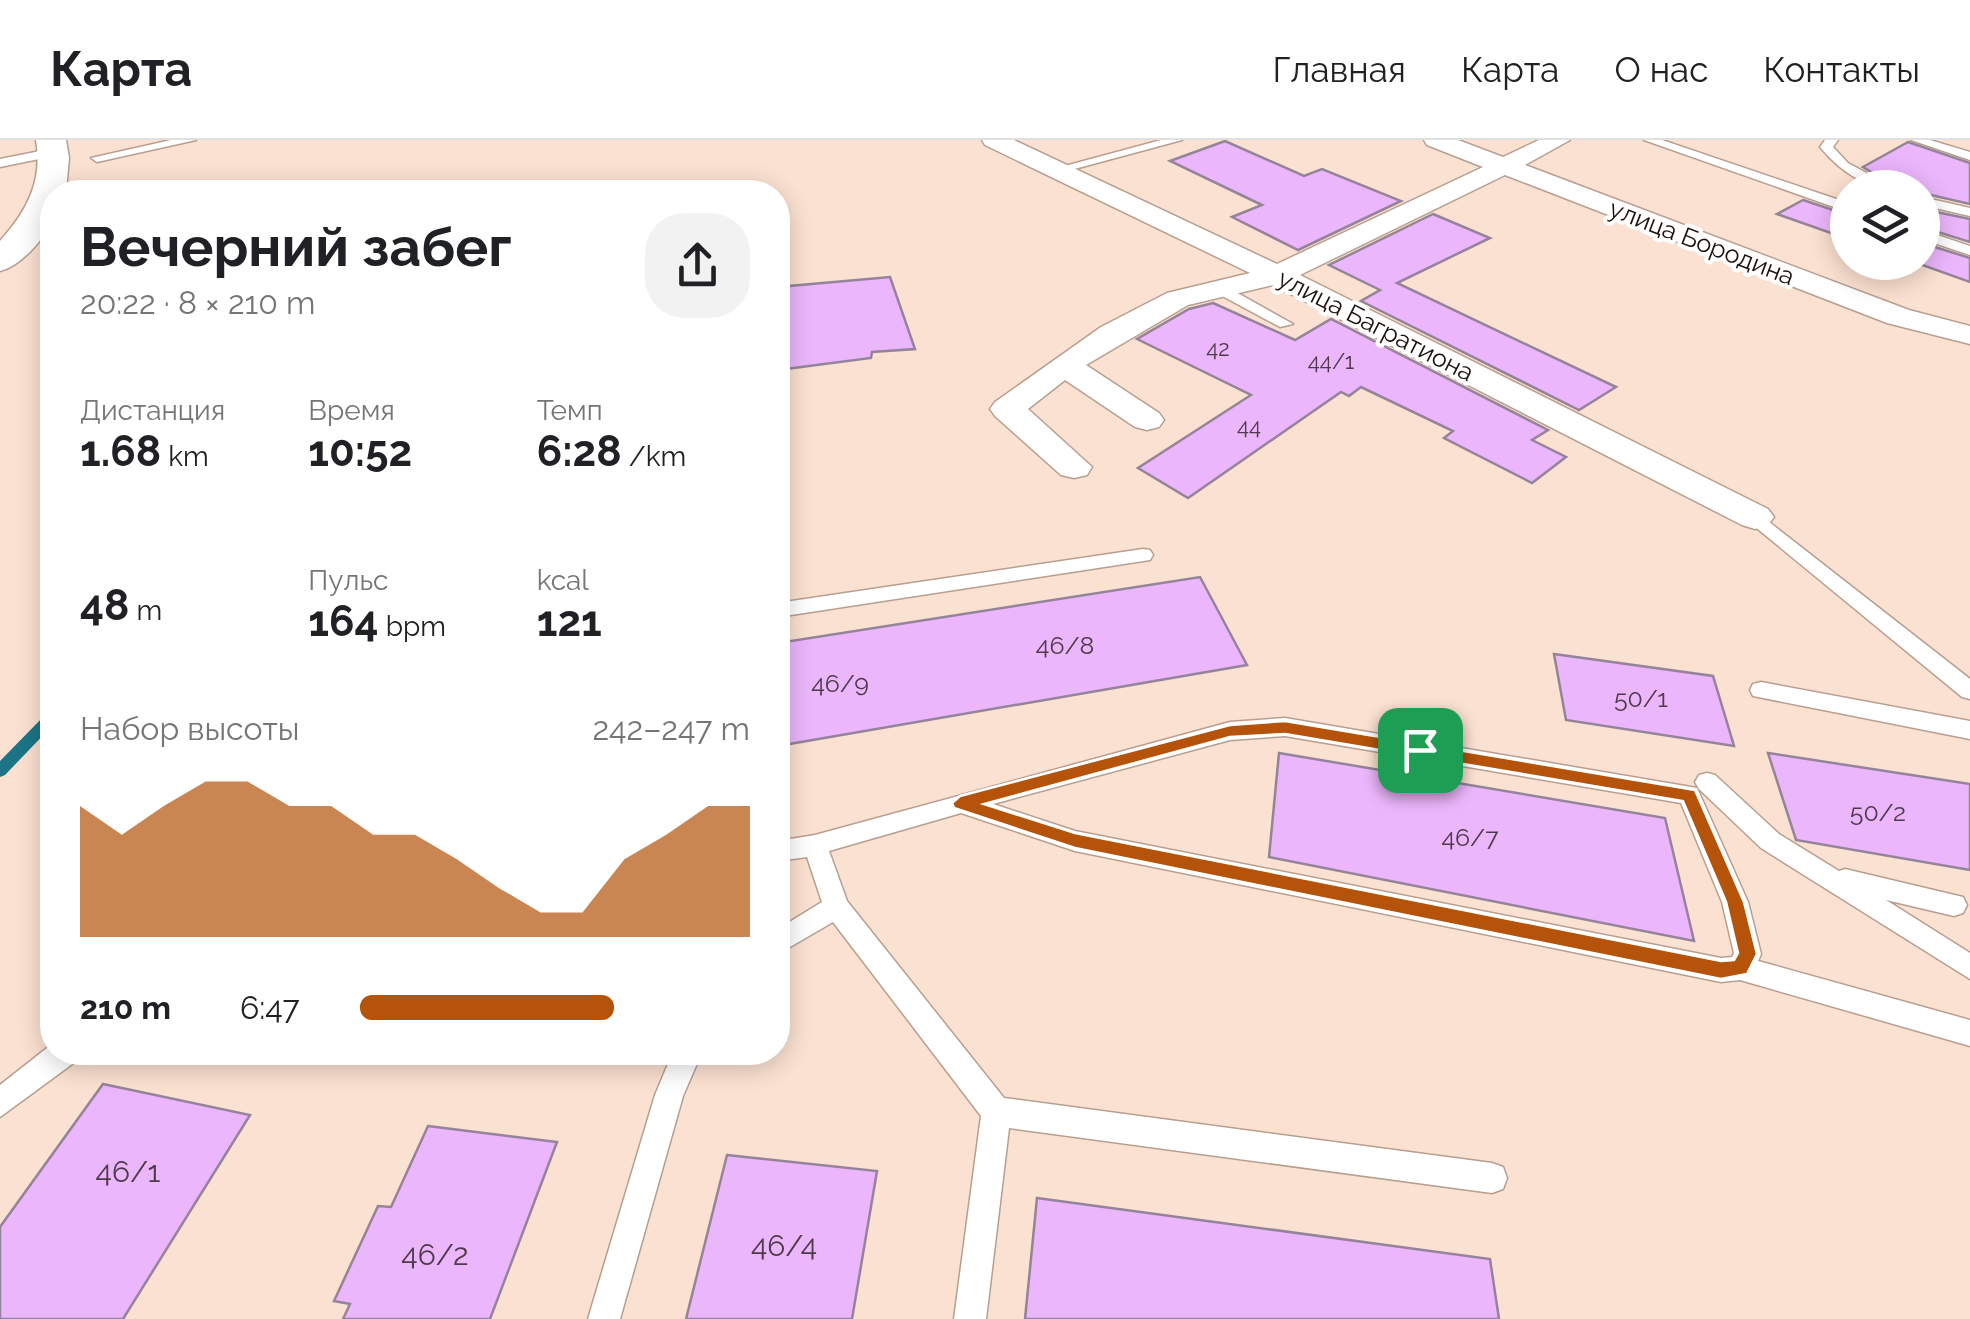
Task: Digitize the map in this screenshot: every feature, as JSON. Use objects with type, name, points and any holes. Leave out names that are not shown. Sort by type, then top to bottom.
[{"type":"main road","points":[[55,144],[55,180]]},
{"type":"main road","points":[[0,261],[40,213]]},
{"type":"street","name":"улица Багратиона","points":[[994,140],[1276,275],[1755,517]]},
{"type":"street","name":"улица Бородина","points":[[1436,140],[1898,317],[1970,335]]},
{"type":"street","points":[[1074,467],[1006,409],[1064,365],[1178,300],[1276,275],[1558,140]]},
{"type":"street","points":[[1064,365],[1147,420]]},
{"type":"lane","points":[[98,158],[190,140]]},
{"type":"lane","points":[[1056,170],[1176,140]]},
{"type":"lane","points":[[1650,140],[1830,202]]},
{"type":"lane","points":[[1832,140],[1826,147],[1852,170]]},
{"type":"lane","points":[[1917,140],[1970,156]]},
{"type":"lane","points":[[0,164],[55,144]]},
{"type":"lane","points":[[1940,205],[1970,212]]},
{"type":"lane","points":[[1940,240],[1970,251]]},
{"type":"lane","points":[[1220,289],[1285,324]]},
{"type":"lane","points":[[1755,517],[1970,690]]},
{"type":"lane","points":[[790,608],[1143,555]]},
{"type":"lane","points":[[1761,690],[1970,730]]},
{"type":"lane","points":[[790,849],[1230,731],[1285,728],[1689,795],[1735,902],[1748,954],[1740,968]]},
{"type":"lane","points":[[1707,782],[1770,841],[1970,967]]},
{"type":"lane","points":[[960,803],[1075,841],[1721,970],[1740,968],[1970,1032]]},
{"type":"lane","points":[[815,844],[836,908],[996,1112],[1492,1178]]},
{"type":"lane","points":[[1827,876],[1954,905]]},
{"type":"lane","points":[[790,935],[836,908]]},
{"type":"lane","points":[[0,1103],[48,1065]]},
{"type":"lane","points":[[604,1319],[672,1084],[682,1065]]},
{"type":"lane","points":[[970,1319],[996,1112]]},
{"type":"building","points":[[1225,141],[1304,176],[1322,169],[1401,201],[1298,250],[1232,217],[1262,205],[1170,161]]},
{"type":"building","points":[[1908,142],[1970,163],[1970,204],[1940,197],[1940,170],[1863,167]]},
{"type":"building","points":[[1803,200],[1830,209],[1830,233],[1777,214]]},
{"type":"building","points":[[1940,213],[1970,219],[1970,242],[1940,233]]},
{"type":"building","points":[[1433,214],[1490,238],[1397,283],[1616,387],[1579,410],[1361,301],[1380,290],[1329,265]]},
{"type":"building","points":[[1940,249],[1970,258],[1970,282],[1940,271]]},
{"type":"building","points":[[890,277],[915,349],[872,352],[871,358],[790,368],[790,286]]},
{"type":"building","points":[[1213,303],[1295,340],[1331,319],[1548,430],[1532,440],[1566,457],[1532,483],[1444,438],[1453,431],[1361,387],[1349,396],[1341,392],[1188,498],[1138,468],[1251,395],[1137,339],[1189,309]]},
{"type":"building","points":[[1200,577],[1247,665],[790,744],[790,641]]},
{"type":"building","points":[[1554,654],[1713,676],[1734,746],[1566,720]]},
{"type":"building","points":[[1279,753],[1665,818],[1694,941],[1269,857]]},
{"type":"building","points":[[1768,753],[1970,784],[1970,870],[1796,840]]},
{"type":"building","points":[[103,1084],[250,1115],[123,1319],[0,1319],[0,1227]]},
{"type":"building","points":[[428,1126],[557,1142],[490,1319],[343,1319],[350,1304],[334,1301],[378,1206],[391,1207]]},
{"type":"building","points":[[727,1155],[877,1171],[852,1319],[686,1319]]},
{"type":"building","points":[[1037,1198],[1490,1259],[1499,1319],[1025,1319]]},
{"type":"waterway","points":[[0,771],[40,729]]},
{"type":"route","points":[[1285,728],[1420,750],[1689,795],[1735,902],[1748,954],[1740,968],[1721,970],[1075,841],[960,803],[1230,731],[1285,728]]}]
